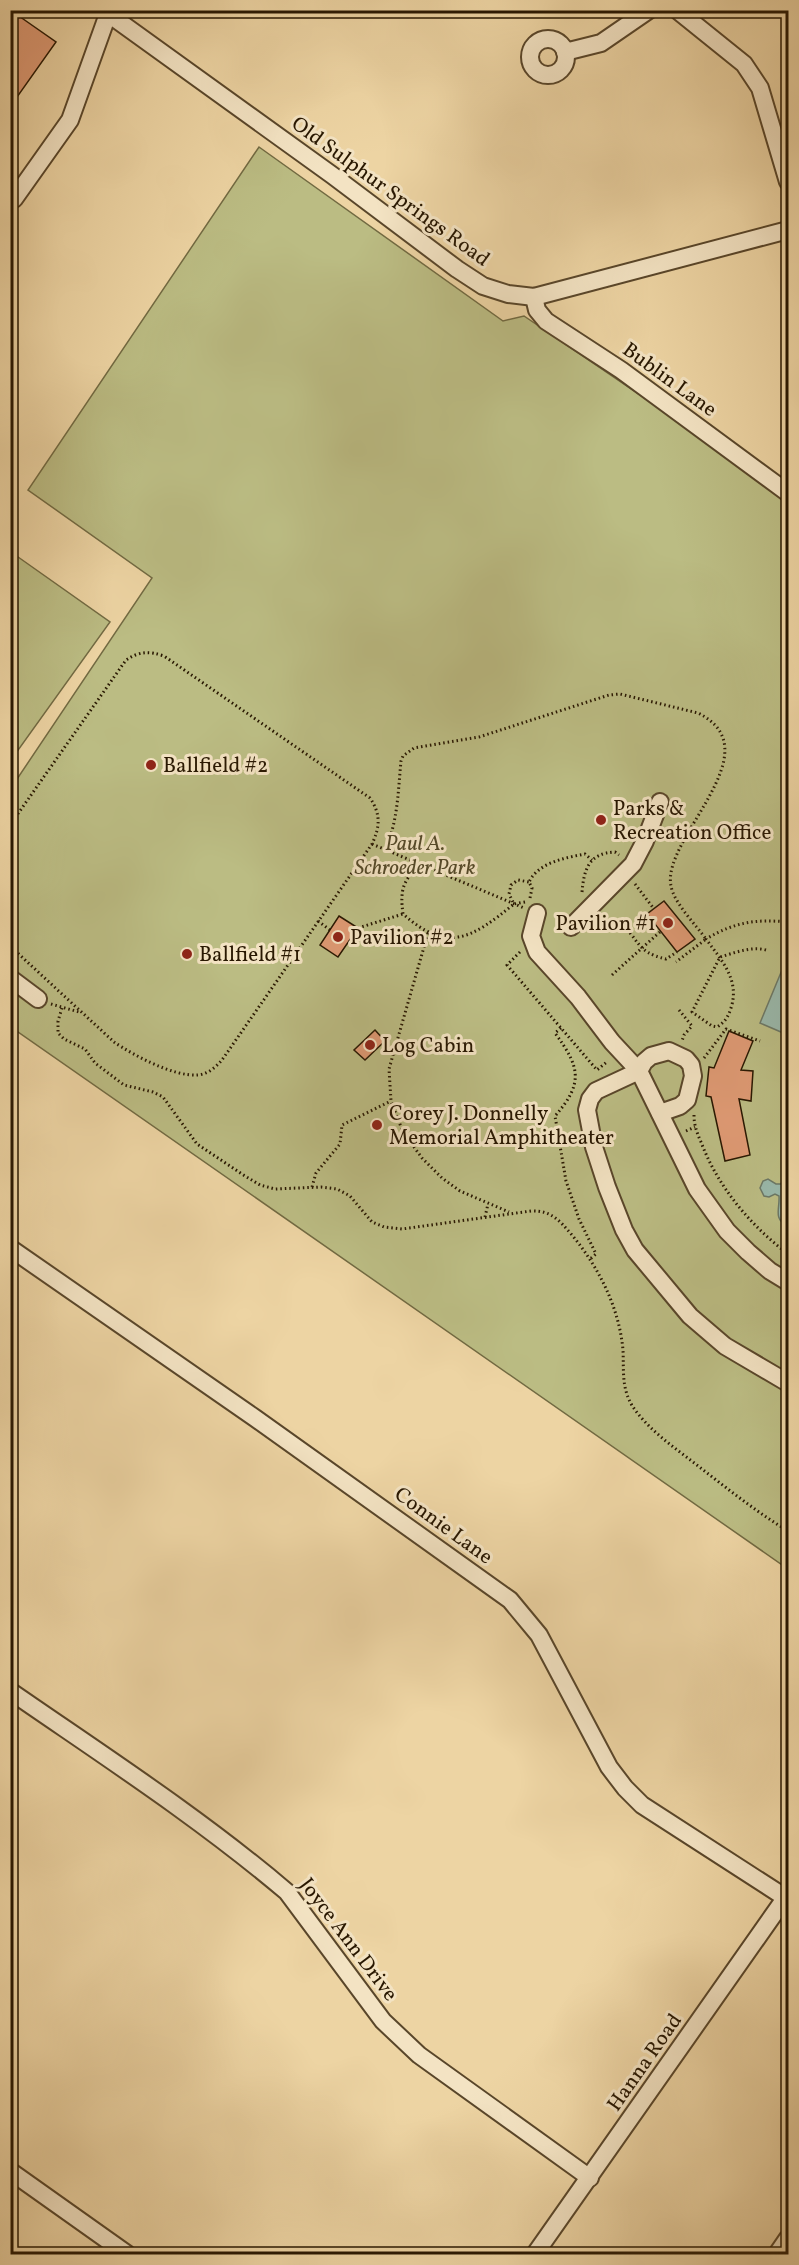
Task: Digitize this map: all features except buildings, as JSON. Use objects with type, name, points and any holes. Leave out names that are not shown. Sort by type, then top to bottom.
[{"type":"street","points":[[565,52],[602,43],[649,10]]},
{"type":"street","points":[[677,10],[744,64],[760,88],[789,182]]},
{"type":"street","points":[[10,200],[14,199],[33,174],[70,120],[105,12]]},
{"type":"street","name":"Old Sulphur Springs Road","points":[[105,12],[332,175],[457,269],[483,286],[508,294],[534,297],[789,230]]},
{"type":"street","name":"Bublin Lane","points":[[534,297],[537,310],[546,321],[621,370],[789,493]]},
{"type":"street","points":[[571,927],[633,864],[645,842],[660,802]]},
{"type":"street","points":[[537,913],[531,936],[537,952],[578,997],[612,1042],[639,1071],[697,1189],[727,1231],[770,1271],[789,1282]]},
{"type":"street","points":[[10,978],[38,999]]},
{"type":"street","points":[[660,1113],[680,1106],[687,1100],[693,1076],[691,1065],[678,1054],[669,1051],[651,1056],[639,1071],[596,1091],[590,1099],[587,1110],[589,1127],[600,1167],[624,1230],[635,1250],[661,1284],[690,1316],[725,1346],[789,1383]]},
{"type":"street","name":"Connie Lane","points":[[10,1248],[255,1418],[510,1600],[539,1635],[609,1767],[625,1788],[642,1805],[787,1896]]},
{"type":"street","name":"Joyce Ann Drive","points":[[10,1691],[233,1847],[272,1879],[287,1892],[383,2021],[400,2038],[419,2055],[590,2178]]},
{"type":"street","name":"Hanna Road","points":[[535,2254],[787,1896]]},
{"type":"street","points":[[10,2170],[128,2254]]},
{"type":"street","points":[[777,2254],[789,2238]]},
{"type":"path","points":[[10,825],[126,660],[136,654],[146,652],[164,656],[370,798],[379,815],[379,825],[372,844],[222,1060],[200,1075],[181,1072],[132,1053],[105,1035],[10,946]]},
{"type":"path","points":[[385,850],[398,806],[401,761],[403,756],[414,748],[479,736],[609,694],[620,694],[698,713],[715,723],[722,733],[726,746],[725,754],[710,794],[674,860],[670,878],[674,896],[720,957],[734,986],[734,997],[728,1017],[723,1024],[717,1027],[692,1012],[720,957],[744,950],[760,948],[766,950]]},
{"type":"path","points":[[372,844],[537,913]]},
{"type":"path","points":[[421,865],[410,874],[404,885],[401,897],[403,914],[417,927],[434,936],[454,938],[474,932],[514,904],[526,902],[532,896],[529,882],[533,873],[545,866],[585,854],[592,860]]},
{"type":"path","points":[[514,904],[509,894],[511,885],[518,880],[529,882]]},
{"type":"path","points":[[357,928],[403,914]]},
{"type":"path","points":[[676,962],[706,939],[733,926],[754,920],[789,922]]},
{"type":"path","points":[[318,921],[330,930]]},
{"type":"path","points":[[594,928],[606,921],[619,922],[651,955],[666,959],[677,952]]},
{"type":"path","points":[[612,975],[660,932]]},
{"type":"path","points":[[428,933],[389,1069],[391,1101],[403,1132],[422,1158],[442,1178],[460,1191],[511,1213]]},
{"type":"path","points":[[526,947],[507,965],[597,1070],[610,1059]]},
{"type":"path","points":[[38,999],[81,1013]]},
{"type":"path","points":[[62,1008],[58,1021],[58,1033],[64,1039],[85,1049],[95,1063],[124,1085],[153,1092],[163,1097],[193,1139],[207,1152],[268,1188],[329,1187],[344,1192],[372,1222],[390,1228],[402,1229],[537,1210],[553,1215],[590,1259],[608,1290],[616,1314],[623,1351],[625,1389],[633,1407],[653,1430],[674,1447],[743,1501],[789,1531]]},
{"type":"path","points":[[679,1010],[692,1026],[682,1038],[687,1045]]},
{"type":"path","points":[[561,1028],[555,1033],[573,1064],[576,1076],[573,1091],[555,1116],[566,1181],[579,1219],[596,1254],[590,1259]]},
{"type":"path","points":[[703,1060],[726,1029],[730,1028],[760,1041]]},
{"type":"path","points":[[698,1053],[705,1065]]},
{"type":"path","points":[[312,1187],[316,1173],[340,1144],[342,1125],[391,1101]]},
{"type":"path","points":[[695,1127],[704,1152],[727,1192],[762,1232],[789,1254]]},
{"type":"path","points":[[485,1217],[488,1204]]},
{"type":"green space","name":"Paul A. Schroeder Park","points":[[259,147],[503,321],[524,316],[788,496],[788,1569],[11,1027],[11,788],[152,578],[28,490]]},
{"type":"green space","points":[[11,552],[110,622],[11,760]]},
{"type":"shaded area","points":[[782,970],[788,973],[788,1035],[760,1023]]},
{"type":"shaded area","points":[[788,1166],[787,1226],[780,1220],[778,1213],[779,1196],[775,1194],[769,1197],[764,1196],[760,1188],[763,1181],[768,1179],[781,1184]]},
{"type":"place","name":"Ballfield #2","points":[[151,765]]},
{"type":"place","name":"Parks & Recreation Office","points":[[601,820]]},
{"type":"place","name":"Pavilion #1","points":[[668,923]]},
{"type":"place","name":"Pavilion #2","points":[[338,937]]},
{"type":"place","name":"Ballfield #1","points":[[187,954]]},
{"type":"place","name":"Log Cabin","points":[[370,1045]]},
{"type":"place","name":"Corey J. Donnelly Memorial Amphitheater","points":[[377,1125]]}]
